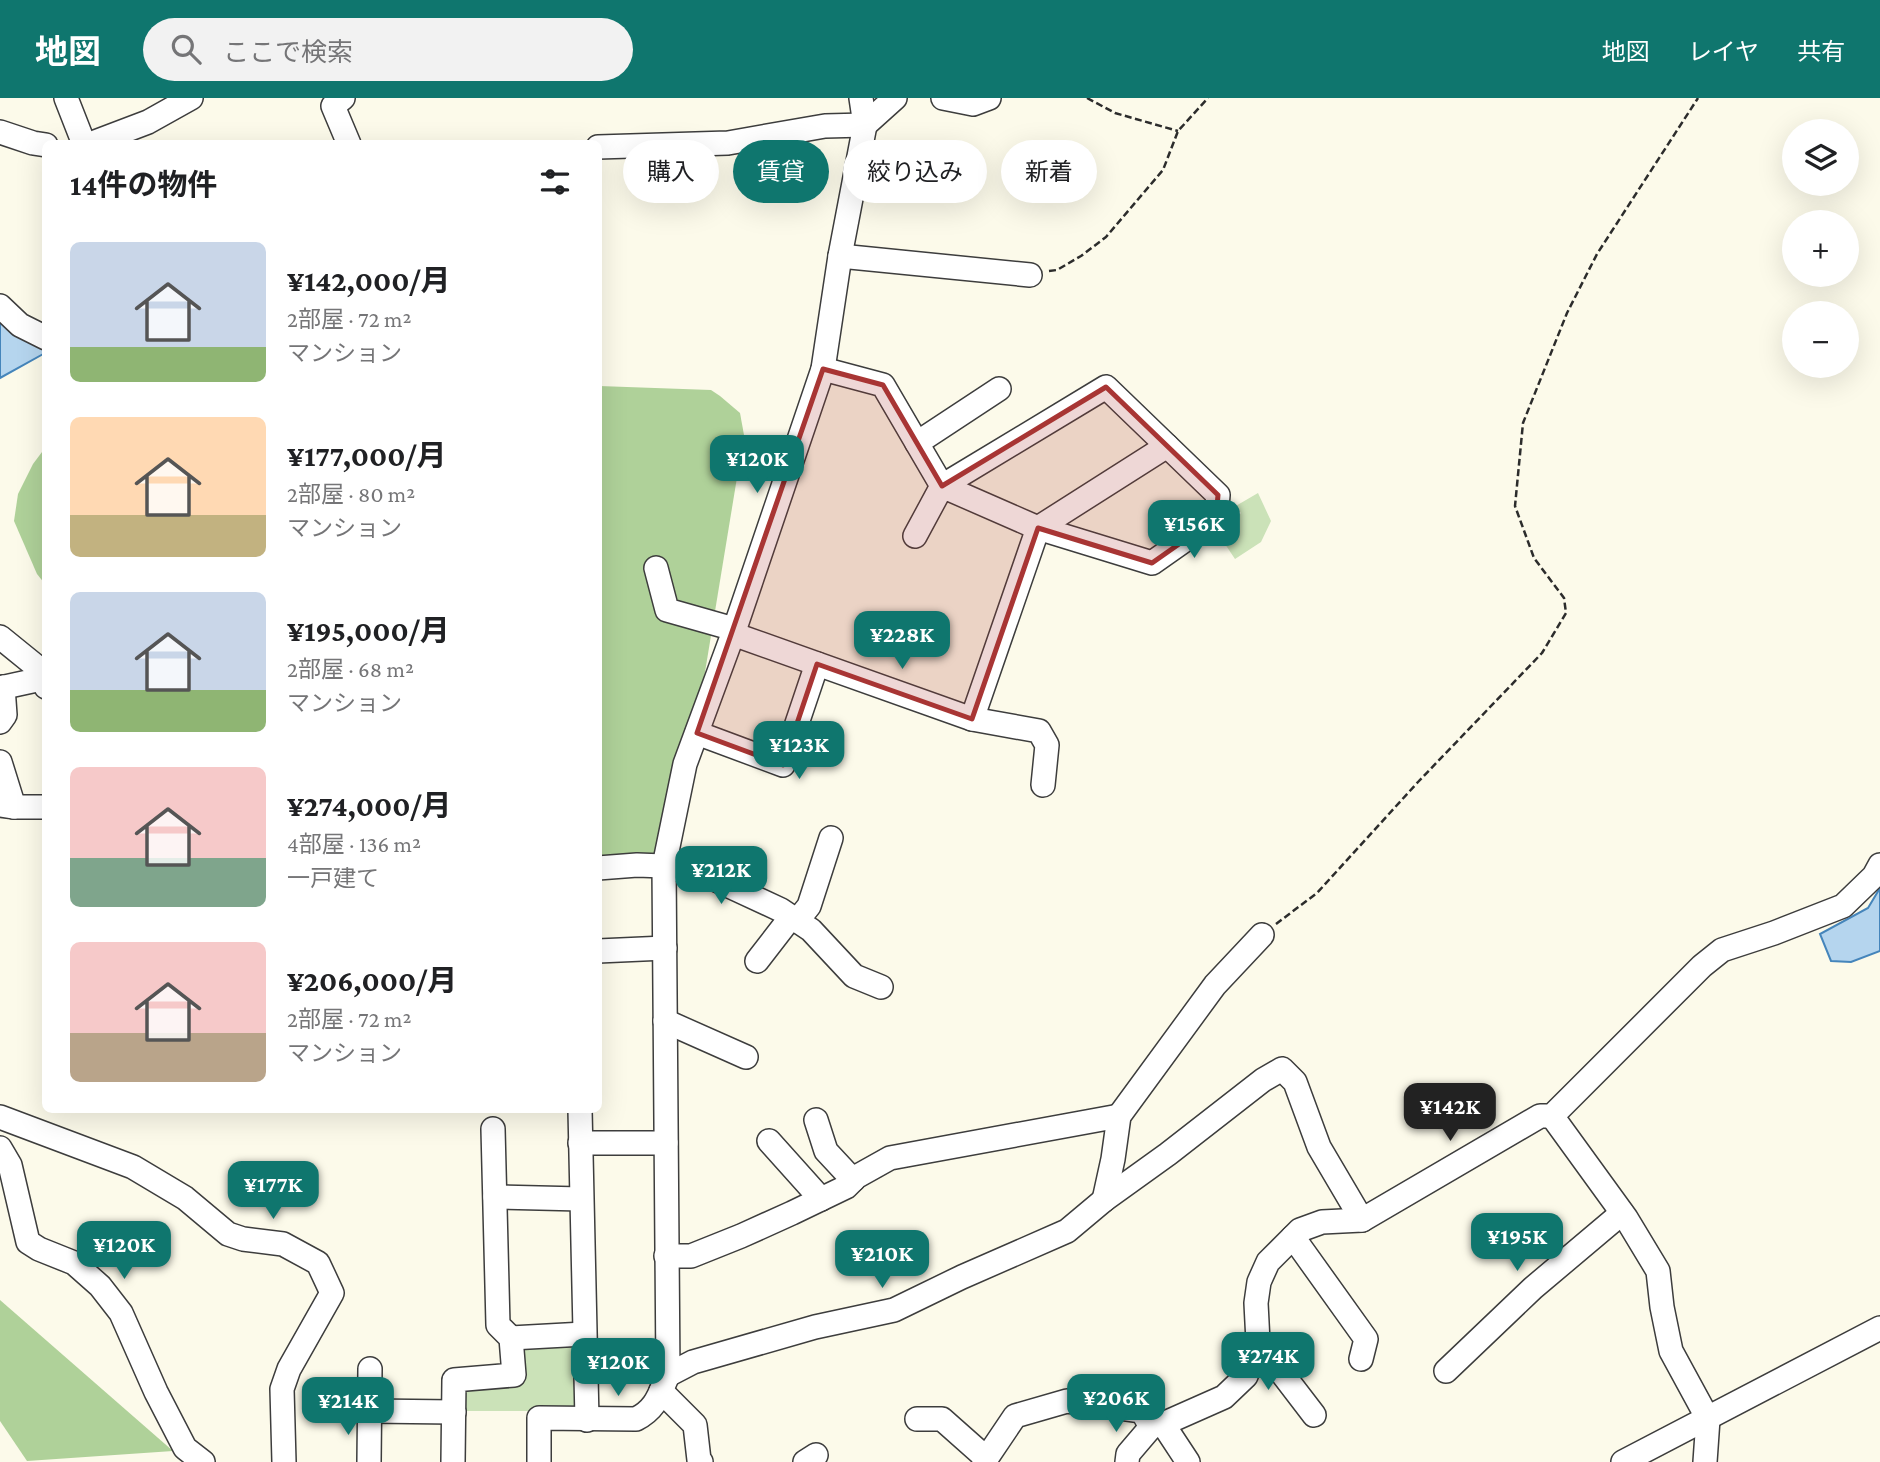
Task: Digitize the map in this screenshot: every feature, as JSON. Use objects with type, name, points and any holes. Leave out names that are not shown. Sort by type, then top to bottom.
[{"type":"street","points":[[66,98],[82,140]]},
{"type":"street","points":[[101,140],[148,122],[191,98]]},
{"type":"street","points":[[342,98],[333,106],[347,140]]},
{"type":"street","points":[[539,1462],[539,1418],[636,1419],[655,1405],[664,1383],[664,866],[685,764],[823,369],[840,256],[865,125],[860,98]]},
{"type":"street","points":[[602,147],[728,144],[825,126],[865,125],[895,98]]},
{"type":"street","points":[[943,98],[973,104],[989,98]]},
{"type":"street","points":[[0,132],[42,144]]},
{"type":"street","points":[[840,256],[1030,275]]},
{"type":"street","points":[[0,306],[20,325],[42,336]]},
{"type":"street","points":[[823,369],[883,385],[942,486],[1038,528],[1152,563],[1216,519],[1218,495],[1106,387],[942,486],[915,536]]},
{"type":"street","points":[[917,443],[999,389]]},
{"type":"street","points":[[972,719],[1038,528],[1167,446]]},
{"type":"street","points":[[656,568],[667,610],[972,719],[1039,731],[1047,745],[1043,785]]},
{"type":"street","points":[[0,637],[37,667],[42,677]]},
{"type":"street","points":[[697,733],[783,765],[817,664]]},
{"type":"street","points":[[0,722],[5,715],[1,688],[42,681]]},
{"type":"street","points":[[0,762],[7,806],[42,807]]},
{"type":"street","points":[[757,961],[809,906],[831,838]]},
{"type":"street","points":[[1127,1462],[1128,1454],[1157,1425],[1224,1396],[1246,1376],[1258,1342],[1256,1303],[1259,1282],[1268,1262],[1300,1230],[1322,1222],[1362,1220],[1540,1116],[1552,1116],[1702,966],[1722,950],[1843,906],[1874,876],[1880,865]]},
{"type":"street","points":[[602,868],[664,866],[712,878],[781,910],[811,930],[854,976],[881,988]]},
{"type":"street","points":[[1104,1200],[1114,1159],[1119,1116],[1215,985],[1262,934]]},
{"type":"street","points":[[602,951],[665,948]]},
{"type":"street","points":[[665,1021],[746,1057]]},
{"type":"street","points":[[664,1383],[694,1362],[804,1330],[894,1310],[1067,1231],[1263,1080],[1282,1069],[1295,1082],[1320,1147],[1362,1220]]},
{"type":"street","points":[[580,1113],[587,1420]]},
{"type":"street","points":[[666,1256],[691,1256],[754,1230],[821,1199],[890,1158],[1119,1116]]},
{"type":"street","points":[[1552,1116],[1622,1213],[1658,1271],[1671,1351],[1708,1419],[1705,1462]]},
{"type":"street","points":[[0,1117],[133,1167],[185,1198],[228,1234],[243,1239],[283,1244],[318,1263],[332,1293],[289,1369],[282,1389],[284,1462]]},
{"type":"street","points":[[816,1120],[826,1151],[853,1180]]},
{"type":"street","points":[[453,1462],[454,1380],[514,1375],[511,1338],[498,1325],[494,1129]]},
{"type":"street","points":[[769,1141],[821,1199]]},
{"type":"street","points":[[580,1143],[666,1143]]},
{"type":"street","points":[[0,1148],[10,1165],[28,1242],[74,1263],[100,1286],[121,1313],[156,1392],[185,1448],[203,1462]]},
{"type":"street","points":[[495,1197],[581,1199]]},
{"type":"street","points":[[1446,1371],[1533,1288],[1622,1213]]},
{"type":"street","points":[[1293,1237],[1366,1339],[1361,1360]]},
{"type":"street","points":[[1623,1462],[1880,1328]]},
{"type":"street","points":[[511,1338],[584,1334]]},
{"type":"street","points":[[1258,1342],[1314,1415]]},
{"type":"street","points":[[369,1462],[370,1369]]},
{"type":"street","points":[[664,1383],[695,1425],[701,1462]]},
{"type":"street","points":[[917,1419],[942,1419],[985,1460],[1015,1416],[1067,1401],[1142,1411],[1188,1462]]},
{"type":"street","points":[[370,1411],[454,1412]]},
{"type":"path","points":[[1087,98],[1115,113],[1178,131]]},
{"type":"path","points":[[1030,275],[1057,270],[1106,237],[1163,170],[1178,131],[1208,98]]},
{"type":"path","points":[[1262,934],[1317,893],[1418,782],[1542,653],[1566,613],[1564,598],[1534,558],[1515,506],[1524,423],[1567,313],[1597,254],[1698,98]]},
{"type":"highlighted area","points":[[823,369],[883,385],[942,486],[1106,387],[1218,495],[1216,518],[1152,563],[1038,528],[972,719],[817,664],[783,765],[697,733]]},
{"type":"green space","points":[[602,386],[711,390],[740,413],[744,435],[681,818],[667,846],[652,856],[602,863]]},
{"type":"green space","points":[[42,452],[42,580],[14,521],[18,494]]},
{"type":"green space","points":[[1258,493],[1271,521],[1261,542],[1235,559],[1217,532],[1241,513],[1234,507]]},
{"type":"green space","points":[[0,1300],[173,1451],[27,1461],[0,1421]]},
{"type":"green space","points":[[572,1342],[579,1348],[580,1400],[573,1409],[463,1411],[462,1388],[517,1378],[517,1344]]},
{"type":"water","points":[[0,312],[42,340],[42,355],[0,378]]},
{"type":"water","points":[[1880,888],[1880,951],[1851,962],[1831,961],[1820,934],[1868,908]]}]
